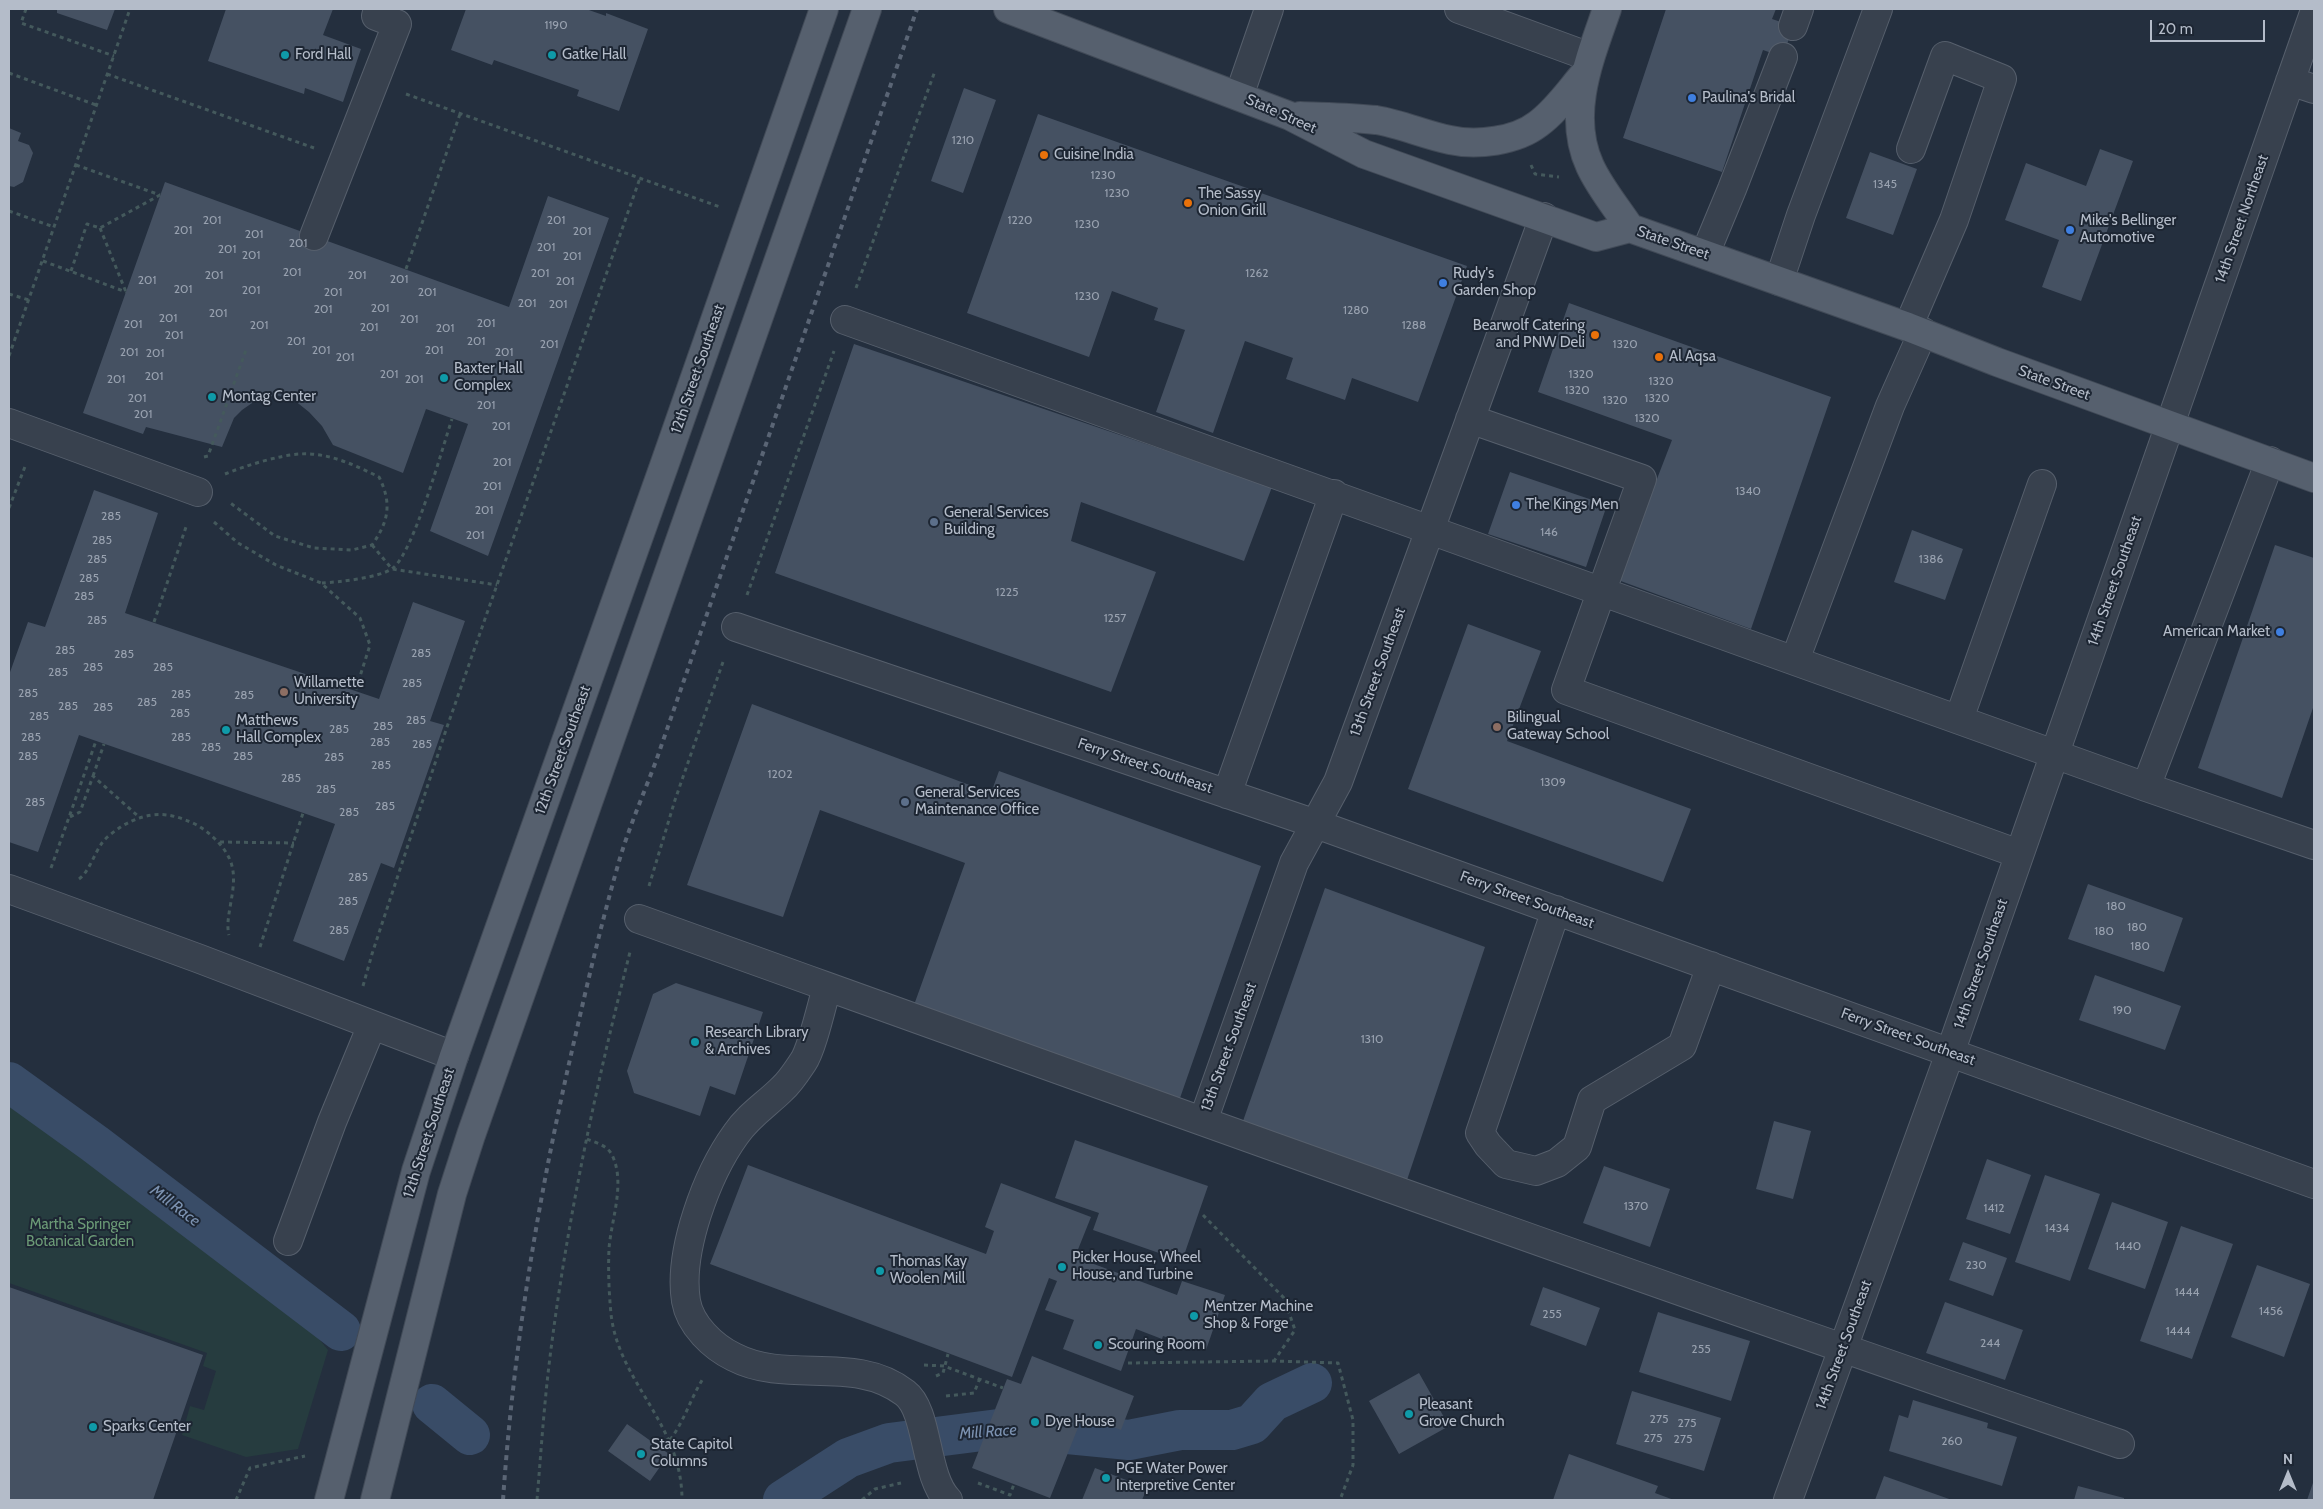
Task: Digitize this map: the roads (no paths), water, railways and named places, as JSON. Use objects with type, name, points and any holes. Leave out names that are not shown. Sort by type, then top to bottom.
[{"type":"main road","name":"12th Street Southeast","points":[[329,1500],[416,1171],[454,1056],[824,9]]},
{"type":"main road","points":[[375,1500],[452,1194],[471,1135],[867,9]]},
{"type":"main road","name":"State Street","points":[[1008,9],[1290,116],[1364,154],[1596,237],[1630,228],[1916,330],[1997,362],[2314,478]]},
{"type":"main road","points":[[1607,9],[1587,65],[1580,112],[1582,134],[1590,166],[1630,228]]},
{"type":"main road","points":[[1290,116],[1377,120],[1452,140],[1496,140],[1515,135],[1538,124],[1552,112],[1587,65]]},
{"type":"street","points":[[314,236],[397,24],[376,16],[378,9]]},
{"type":"street","points":[[1239,96],[1269,9]]},
{"type":"street","points":[[1459,9],[1587,65]]},
{"type":"street","points":[[1779,281],[1801,215],[1878,9]]},
{"type":"street","name":"14th Street Northeast","points":[[2169,425],[2302,85],[2314,13]]},
{"type":"street","points":[[1795,660],[1890,406],[2002,79],[1944,56],[1911,149]]},
{"type":"street","points":[[1705,254],[1783,57]]},
{"type":"street","name":"13th Street Southeast","points":[[1203,1121],[1294,863],[1338,782],[1544,217]]},
{"type":"street","points":[[845,320],[1602,590],[2146,787],[2314,845]]},
{"type":"street","points":[[1470,419],[1642,479],[1566,690],[2020,854]]},
{"type":"street","points":[[9,423],[198,492]]},
{"type":"street","name":"14th Street Southeast","points":[[1788,1500],[1950,1053],[2169,425]]},
{"type":"street","points":[[2146,787],[2270,461]]},
{"type":"street","points":[[1959,719],[2042,484]]},
{"type":"street","points":[[1228,794],[1334,494]]},
{"type":"street","name":"Ferry Street Southeast","points":[[736,627],[1316,824],[2314,1184]]},
{"type":"street","points":[[9,889],[200,958],[454,1056]]},
{"type":"street","points":[[1556,910],[1480,1133],[1488,1146],[1506,1164],[1536,1171],[1557,1163],[1576,1147],[1592,1100],[1682,1046],[1711,966]]},
{"type":"street","points":[[639,918],[1503,1229],[2120,1444]]},
{"type":"street","points":[[827,986],[805,1060],[784,1088],[756,1110],[736,1133],[705,1191],[692,1236],[686,1273],[686,1302],[694,1322],[710,1341],[734,1357],[760,1367],[784,1370],[838,1370],[863,1374],[890,1383],[928,1405],[931,1464],[948,1500]]},
{"type":"street","points":[[288,1242],[332,1122],[372,1025]]},
{"type":"waterway","name":"Mill Race","points":[[9,1082],[95,1144],[341,1331]]},
{"type":"waterway","name":"Mill Race","points":[[783,1500],[848,1458],[889,1443],[1006,1428],[1129,1440],[1180,1430],[1232,1430],[1252,1424],[1272,1402],[1312,1383]]},
{"type":"waterway","name":"Mill Race","points":[[432,1404],[470,1435]]},
{"type":"railway","points":[[503,1500],[513,1391],[536,1229],[568,1068],[592,963],[620,858],[656,761],[917,9]]},
{"type":"place","name":"Ford Hall","points":[[285,55]]},
{"type":"place","name":"Gatke Hall","points":[[552,55]]},
{"type":"place","name":"Paulina's Bridal","points":[[1692,98]]},
{"type":"place","name":"Cuisine India","points":[[1044,155]]},
{"type":"place","name":"The Sassy Onion Grill","points":[[1188,203]]},
{"type":"place","name":"Mike's Bellinger Automotive","points":[[2070,230]]},
{"type":"place","name":"Rudy's Garden Shop","points":[[1443,283]]},
{"type":"place","name":"Bearwolf Catering and PNW Deli","points":[[1595,335]]},
{"type":"place","name":"Al Aqsa","points":[[1659,357]]},
{"type":"place","name":"Baxter Hall Complex","points":[[444,378]]},
{"type":"place","name":"Montag Center","points":[[212,397]]},
{"type":"place","name":"The Kings Men","points":[[1516,505]]},
{"type":"place","name":"General Services Building","points":[[934,522]]},
{"type":"place","name":"American Market","points":[[2280,632]]},
{"type":"place","name":"Willamette University","points":[[284,692]]},
{"type":"place","name":"Bilingual Gateway School","points":[[1497,727]]},
{"type":"place","name":"Matthews Hall Complex","points":[[226,730]]},
{"type":"place","name":"General Services Maintenance Office","points":[[905,802]]},
{"type":"place","name":"Research Library & Archives","points":[[695,1042]]},
{"type":"place","name":"Picker House, Wheel House, and Turbine","points":[[1062,1267]]},
{"type":"place","name":"Thomas Kay Woolen Mill","points":[[880,1271]]},
{"type":"place","name":"Mentzer Machine Shop & Forge","points":[[1194,1316]]},
{"type":"place","name":"Scouring Room","points":[[1098,1345]]},
{"type":"place","name":"Pleasant Grove Church","points":[[1409,1414]]},
{"type":"place","name":"Dye House","points":[[1035,1422]]},
{"type":"place","name":"Sparks Center","points":[[93,1427]]},
{"type":"place","name":"State Capitol Columns","points":[[641,1454]]},
{"type":"place","name":"PGE Water Power Interpretive Center","points":[[1106,1478]]},
{"type":"park label","name":"Martha Springer Botanical Garden","points":[[80,1234]]}]
